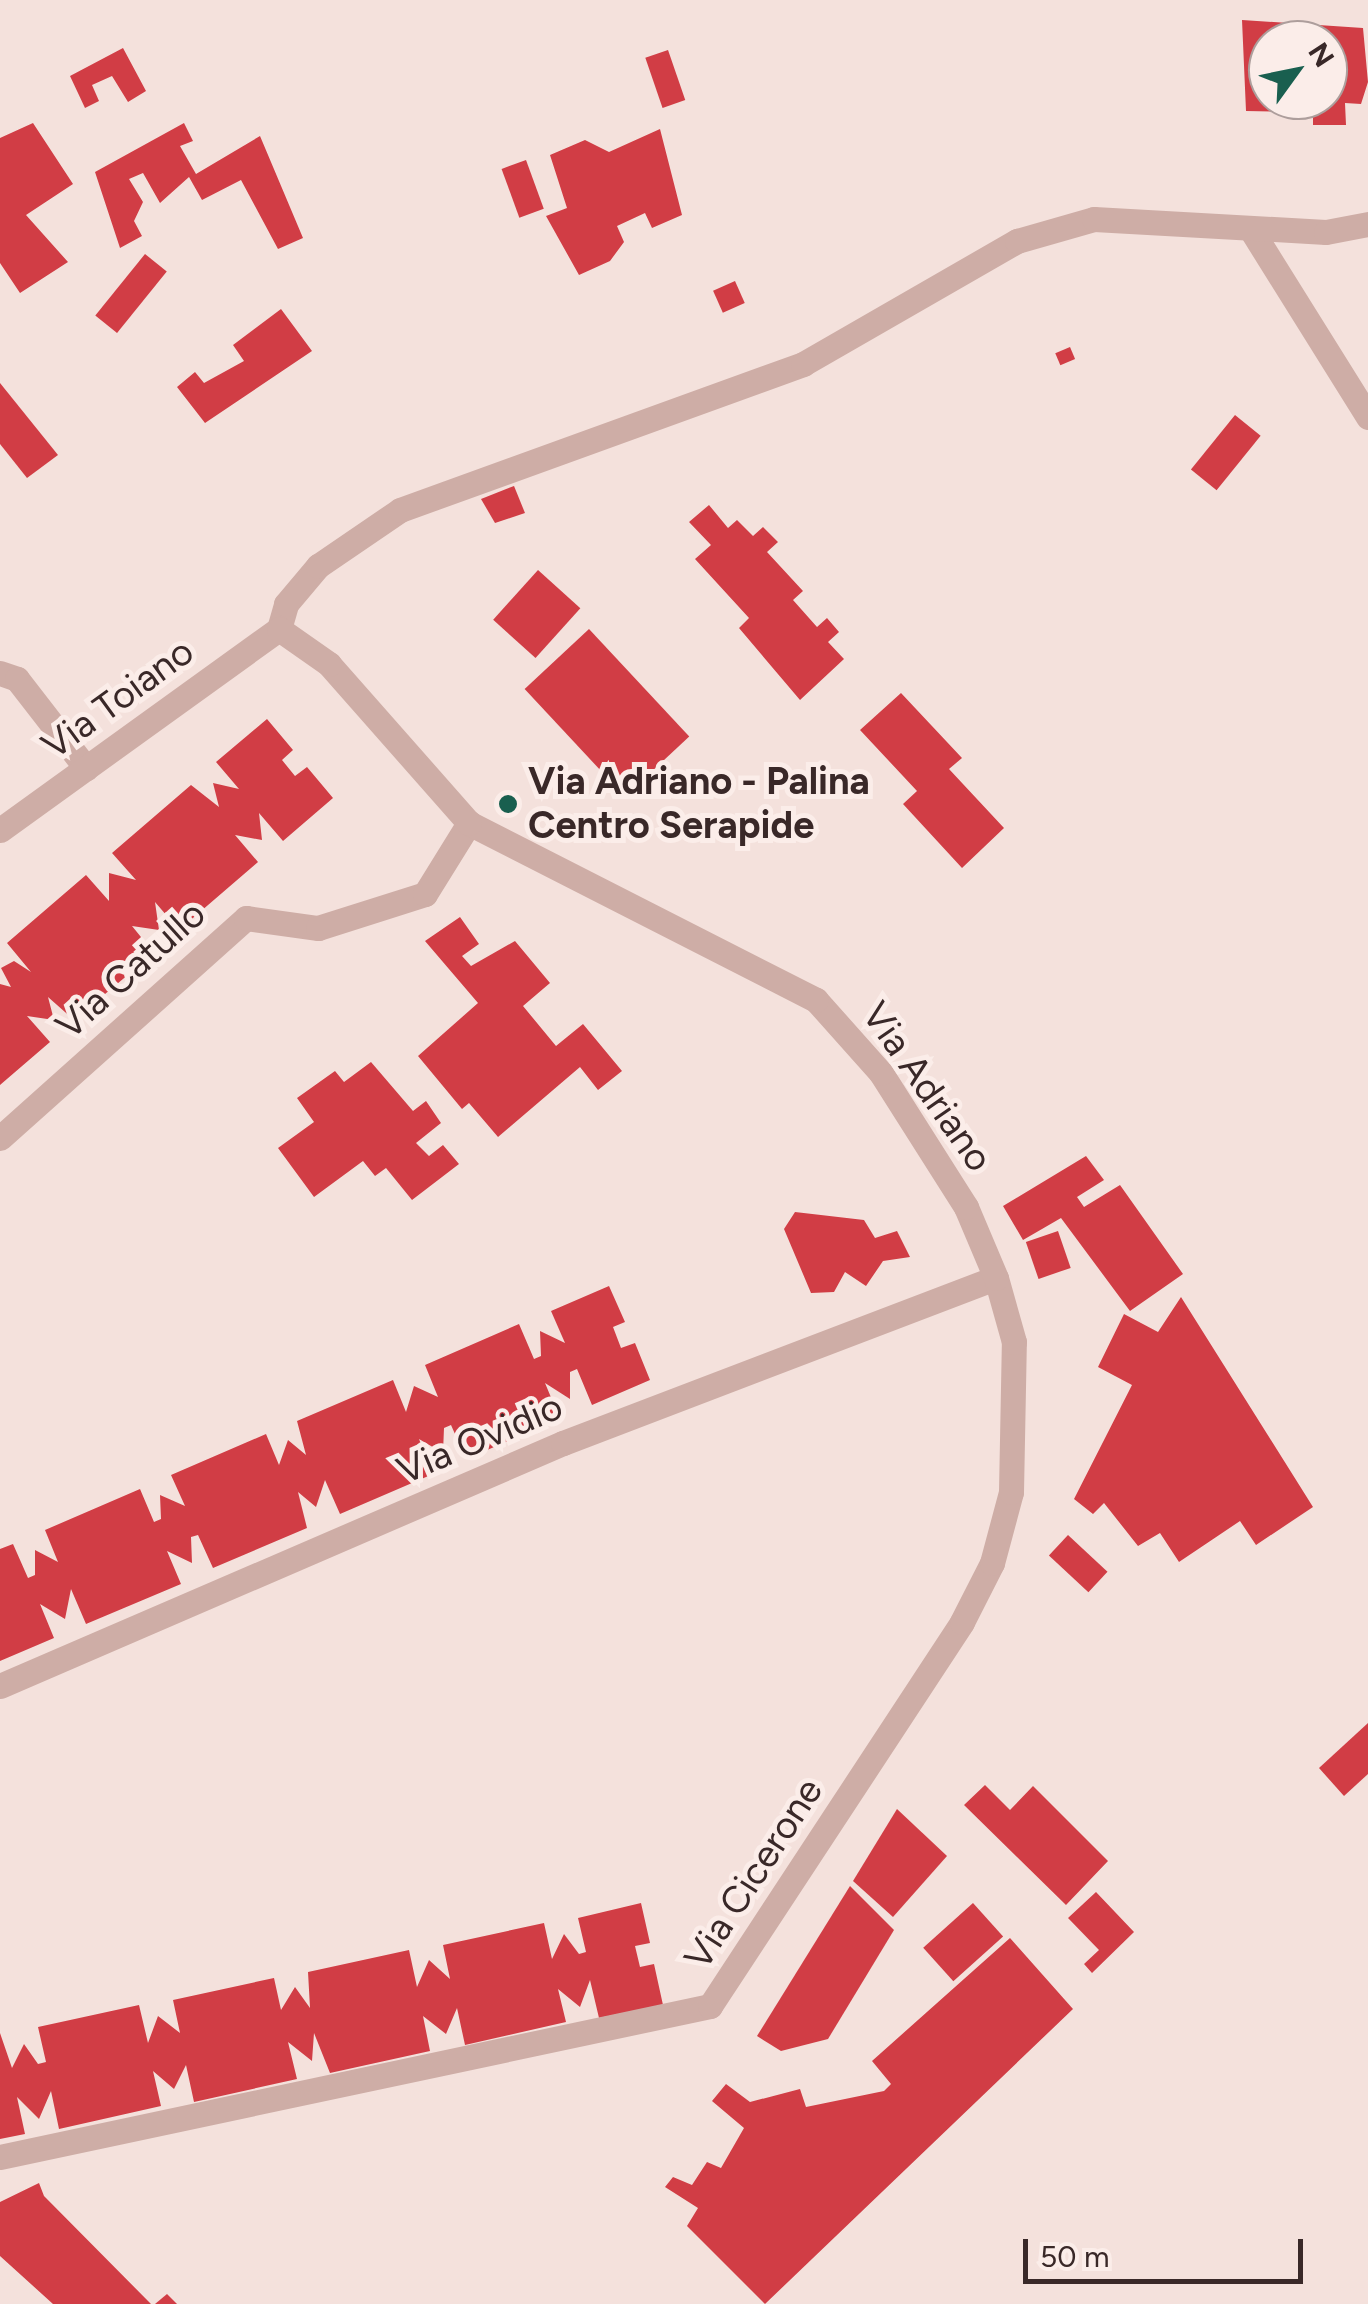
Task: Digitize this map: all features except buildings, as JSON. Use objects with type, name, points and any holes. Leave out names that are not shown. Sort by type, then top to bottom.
[{"type":"street","points":[[279,630],[286,604],[318,566],[400,510],[803,364],[1018,241],[1094,218],[1250,228],[1368,224]]},
{"type":"street","points":[[1250,228],[1368,417]]},
{"type":"street","name":"Via Toiano","points":[[0,830],[279,630]]},
{"type":"street","name":"Via Adriano","points":[[279,630],[329,664],[468,823],[816,1000],[922,1132],[996,1278]]},
{"type":"street","points":[[0,673],[16,679],[86,768]]},
{"type":"street","name":"Via Catullo","points":[[0,1138],[246,918],[318,928],[426,894],[468,823]]},
{"type":"street","name":"Via Ovidio","points":[[0,1686],[563,1443],[996,1278]]},
{"type":"street","name":"Via Cicerone","points":[[0,2157],[710,2006],[992,1563],[1019,1436],[1014,1342],[996,1278]]},
{"type":"place","name":"Via Adriano - Palina Centro Serapide","points":[[508,804]]}]
